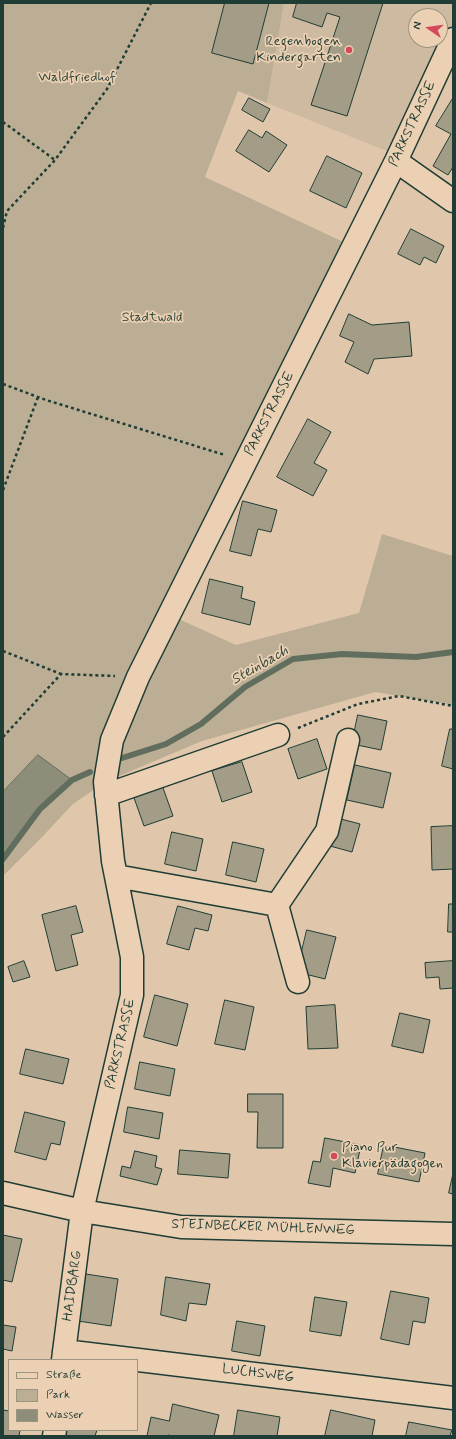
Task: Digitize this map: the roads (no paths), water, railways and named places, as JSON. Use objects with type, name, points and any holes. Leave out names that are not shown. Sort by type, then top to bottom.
[{"type":"street","name":"PARKSTRASSE","points":[[82,1211],[132,995],[132,957],[113,861],[106,795],[105,782],[112,740],[138,677],[396,161],[453,39]]},
{"type":"street","points":[[396,161],[453,201]]},
{"type":"street","points":[[106,795],[278,735]]},
{"type":"street","points":[[298,982],[277,905],[327,831],[348,740]]},
{"type":"street","points":[[116,876],[277,905]]},
{"type":"street","name":"STEINBECKER MÜHLENWEG","points":[[3,1193],[82,1211],[182,1227],[453,1234]]},
{"type":"street","name":"HAIDBARG","points":[[63,1355],[82,1211]]},
{"type":"street","name":"LUCHSWEG","points":[[63,1355],[99,1359]]},
{"type":"street","name":"LUCHSWEG","points":[[138,1363],[453,1398]]},
{"type":"water","points":[[38,755],[72,780],[40,809],[3,859],[3,792]]},
{"type":"waterway","name":"Steinbach","points":[[122,758],[166,744],[201,724],[245,687],[293,659],[342,654],[416,657],[453,652]]},
{"type":"waterway","name":"Steinbach","points":[[3,859],[40,809],[72,780],[90,772]]},
{"type":"place","name":"Regenbogen Kindergarten","points":[[349,50]]},
{"type":"place","name":"Piano Pur Klavierpädagogen","points":[[334,1156]]},
{"type":"park label","name":"Waldfriedhof","points":[[77,78]]},
{"type":"park label","name":"Stadtwald","points":[[152,318]]}]
